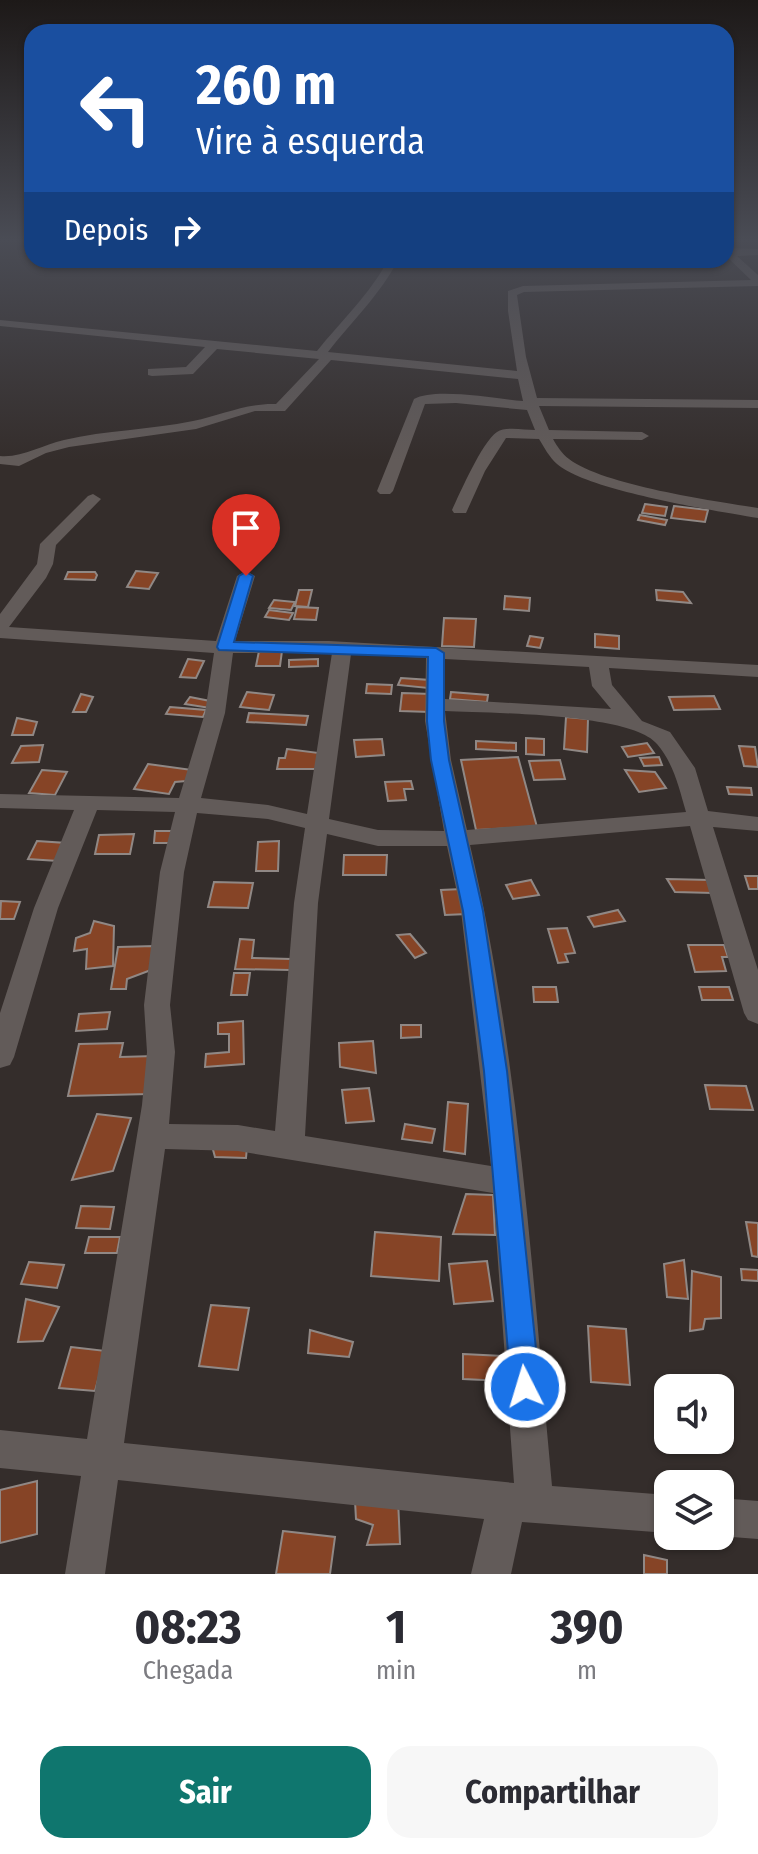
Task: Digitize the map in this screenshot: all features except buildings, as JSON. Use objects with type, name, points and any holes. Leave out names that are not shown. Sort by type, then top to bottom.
[{"type":"street","points":[[0,460],[19,462],[41,450],[68,443],[196,425],[254,407],[280,408],[352,314]]},
{"type":"street","points":[[514,314],[530,404],[545,436],[563,462],[628,486],[758,513]]},
{"type":"street","points":[[1,324],[525,376]]},
{"type":"street","points":[[152,372],[189,371],[214,345]]},
{"type":"street","points":[[385,491],[419,402],[423,399],[530,404],[682,401],[758,404]]},
{"type":"street","points":[[460,510],[500,436],[510,433],[642,436]]},
{"type":"street","points":[[93,499],[48,544],[45,564],[0,629],[72,640],[224,647],[342,648],[758,671]]},
{"type":"street","points":[[85,1574],[152,1136],[161,1052],[157,1005],[174,861],[215,713],[224,647],[246,576]]},
{"type":"street","points":[[289,1144],[306,903],[342,648]]},
{"type":"street","points":[[436,653],[435,704],[440,760],[459,838],[475,926],[508,1182],[521,1503],[491,1574]]},
{"type":"street","points":[[598,661],[602,686],[634,723]]},
{"type":"street","points":[[435,704],[575,710],[609,715],[663,736],[678,754],[748,947],[758,1013]]},
{"type":"street","points":[[0,801],[189,805],[268,812],[378,838],[459,838],[701,818],[758,824]]},
{"type":"street","points":[[0,1057],[46,908],[88,804]]},
{"type":"street","points":[[152,1136],[238,1138],[289,1144],[508,1182]]},
{"type":"street","points":[[0,1449],[521,1503],[654,1513]]},
{"type":"street","points":[[734,1518],[758,1520]]},
{"type":"route","points":[[246,576],[224,647],[329,647],[436,653],[435,721],[440,760],[473,911],[496,1071],[525,1387]]}]
